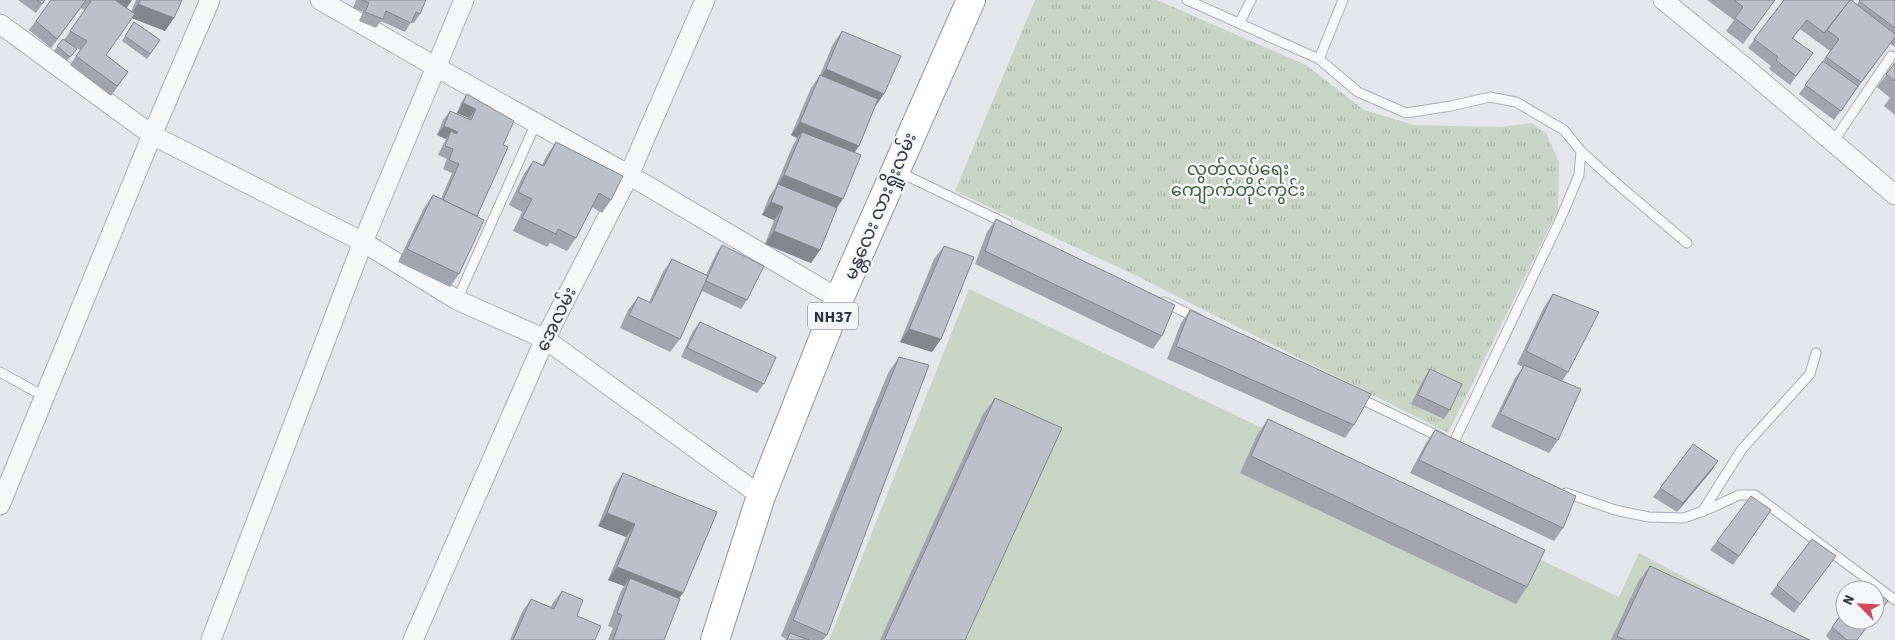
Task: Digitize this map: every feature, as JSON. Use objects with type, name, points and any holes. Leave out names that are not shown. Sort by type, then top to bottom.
[{"type":"highway","name":"မန္တလေး လားရှိုးလမ်း","points":[[715,640],[761,496],[839,299],[970,0]]},
{"type":"street","points":[[0,505],[152,135],[210,0]]},
{"type":"street","points":[[320,0],[629,175],[839,299]]},
{"type":"street","points":[[211,640],[363,242],[464,0]]},
{"type":"street","name":"အေလမ်း","points":[[414,640],[544,339],[629,175],[705,0]]},
{"type":"street","points":[[1663,0],[1895,195]]},
{"type":"street","points":[[0,24],[152,135],[363,242],[456,300],[544,339],[761,496]]},
{"type":"lane","points":[[1187,0],[1320,58],[1358,92],[1406,113],[1451,106],[1490,97],[1516,102],[1564,130],[1581,150],[1615,182],[1687,243]]},
{"type":"lane","points":[[1240,22],[1251,0]]},
{"type":"lane","points":[[1320,58],[1343,0]]},
{"type":"lane","points":[[1833,142],[1891,56]]},
{"type":"lane","points":[[456,300],[536,123]]},
{"type":"lane","points":[[1452,444],[1560,220],[1579,175],[1581,150]]},
{"type":"lane","points":[[895,170],[1019,230]]},
{"type":"lane","points":[[1152,296],[1205,322]]},
{"type":"lane","points":[[1702,512],[1742,449],[1810,374],[1816,353]]},
{"type":"lane","points":[[0,372],[45,397]]},
{"type":"lane","points":[[1346,391],[1452,444],[1462,447]]},
{"type":"lane","points":[[1559,490],[1614,510],[1649,517],[1684,518],[1739,495],[1755,495],[1895,600]]},
{"type":"green space","name":"လွတ်လပ်ရေး ကျောက်တိုင်ကွင်း","points":[[1035,0],[1157,0],[1306,65],[1364,110],[1414,125],[1501,127],[1531,123],[1546,133],[1559,162],[1558,210],[1448,433],[1137,276],[955,191]]},
{"type":"green space","points":[[969,289],[1619,597],[1639,553],[1803,640],[829,640]]},
{"type":"building","points":[[37,0],[45,0],[42,4]]},
{"type":"building","points":[[51,0],[86,0],[57,39],[36,21]]},
{"type":"building","points":[[89,0],[115,0],[135,14],[106,55],[128,72],[117,86],[76,56],[87,41],[70,31],[91,1]]},
{"type":"building","points":[[140,0],[182,0],[174,18],[138,4]]},
{"type":"building","points":[[362,0],[426,0],[420,14],[416,12],[411,23],[386,11],[383,19],[365,12],[369,3]]},
{"type":"building","points":[[1734,0],[1775,0],[1752,31],[1735,18],[1743,7]]},
{"type":"building","points":[[1784,0],[1850,0],[1824,33],[1807,20],[1792,38],[1813,53],[1796,76],[1776,60],[1778,57],[1754,39]]},
{"type":"building","points":[[1850,0],[1895,34],[1895,37],[1861,82],[1826,57],[1839,39],[1827,30]]},
{"type":"building","points":[[1895,0],[1895,28],[1859,1]]},
{"type":"building","points":[[134,22],[160,40],[150,54],[125,36]]},
{"type":"building","points":[[842,31],[901,56],[884,94],[826,69]]},
{"type":"building","points":[[63,39],[77,49],[70,57],[57,46]]},
{"type":"building","points":[[1823,61],[1858,86],[1841,111],[1805,85]]},
{"type":"building","points":[[1895,63],[1895,81],[1886,74]]},
{"type":"building","points":[[820,75],[878,99],[859,146],[800,122]]},
{"type":"building","points":[[467,94],[514,121],[503,145],[508,147],[477,216],[443,200],[459,164],[449,160],[453,149],[445,146],[451,131],[456,134],[458,132],[444,126],[450,111],[471,120],[476,109],[463,103]]},
{"type":"building","points":[[802,132],[861,155],[843,199],[784,175]]},
{"type":"building","points":[[556,142],[623,176],[611,200],[599,193],[576,238],[558,229],[556,234],[522,218],[532,199],[518,192],[533,161],[544,166]]},
{"type":"building","points":[[778,184],[837,208],[820,250],[774,231],[783,207],[771,202]]},
{"type":"building","points":[[433,195],[484,220],[459,274],[407,249]]},
{"type":"building","points":[[996,219],[1175,305],[1162,336],[985,251]]},
{"type":"building","points":[[722,245],[764,266],[747,300],[706,281]]},
{"type":"building","points":[[944,246],[974,257],[941,339],[909,329]]},
{"type":"building","points":[[672,259],[708,276],[680,339],[629,315],[638,297],[651,303]]},
{"type":"building","points":[[1553,294],[1599,312],[1568,372],[1526,351]]},
{"type":"building","points":[[1190,310],[1371,394],[1354,425],[1176,346]]},
{"type":"building","points":[[700,322],[776,357],[764,384],[687,348]]},
{"type":"building","points":[[899,357],[929,365],[827,635],[793,620]]},
{"type":"building","points":[[1524,365],[1581,389],[1558,440],[1500,414]]},
{"type":"building","points":[[1430,369],[1462,384],[1450,410],[1418,395]]},
{"type":"building","points":[[995,398],[1062,428],[965,640],[884,640]]},
{"type":"building","points":[[1268,419],[1545,550],[1527,587],[1251,456]]},
{"type":"building","points":[[1435,430],[1576,496],[1563,528],[1419,460]]},
{"type":"building","points":[[1693,444],[1718,461],[1683,503],[1660,488]]},
{"type":"building","points":[[623,473],[717,512],[683,593],[617,567],[635,524],[607,513]]},
{"type":"building","points":[[1751,496],[1771,510],[1739,556],[1717,541]]},
{"type":"building","points":[[1812,539],[1836,556],[1800,604],[1777,585]]},
{"type":"building","points":[[1650,566],[1810,640],[1625,640],[1617,636]]},
{"type":"building","points":[[630,578],[680,599],[664,640],[613,640],[622,615],[617,613]]},
{"type":"building","points":[[562,591],[583,600],[577,616],[601,626],[595,640],[513,640],[531,599],[554,609]]},
{"type":"building","points":[[1835,630],[1864,630],[1857,640],[1847,640]]},
{"type":"building","points":[[790,633],[809,640],[787,640]]}]
